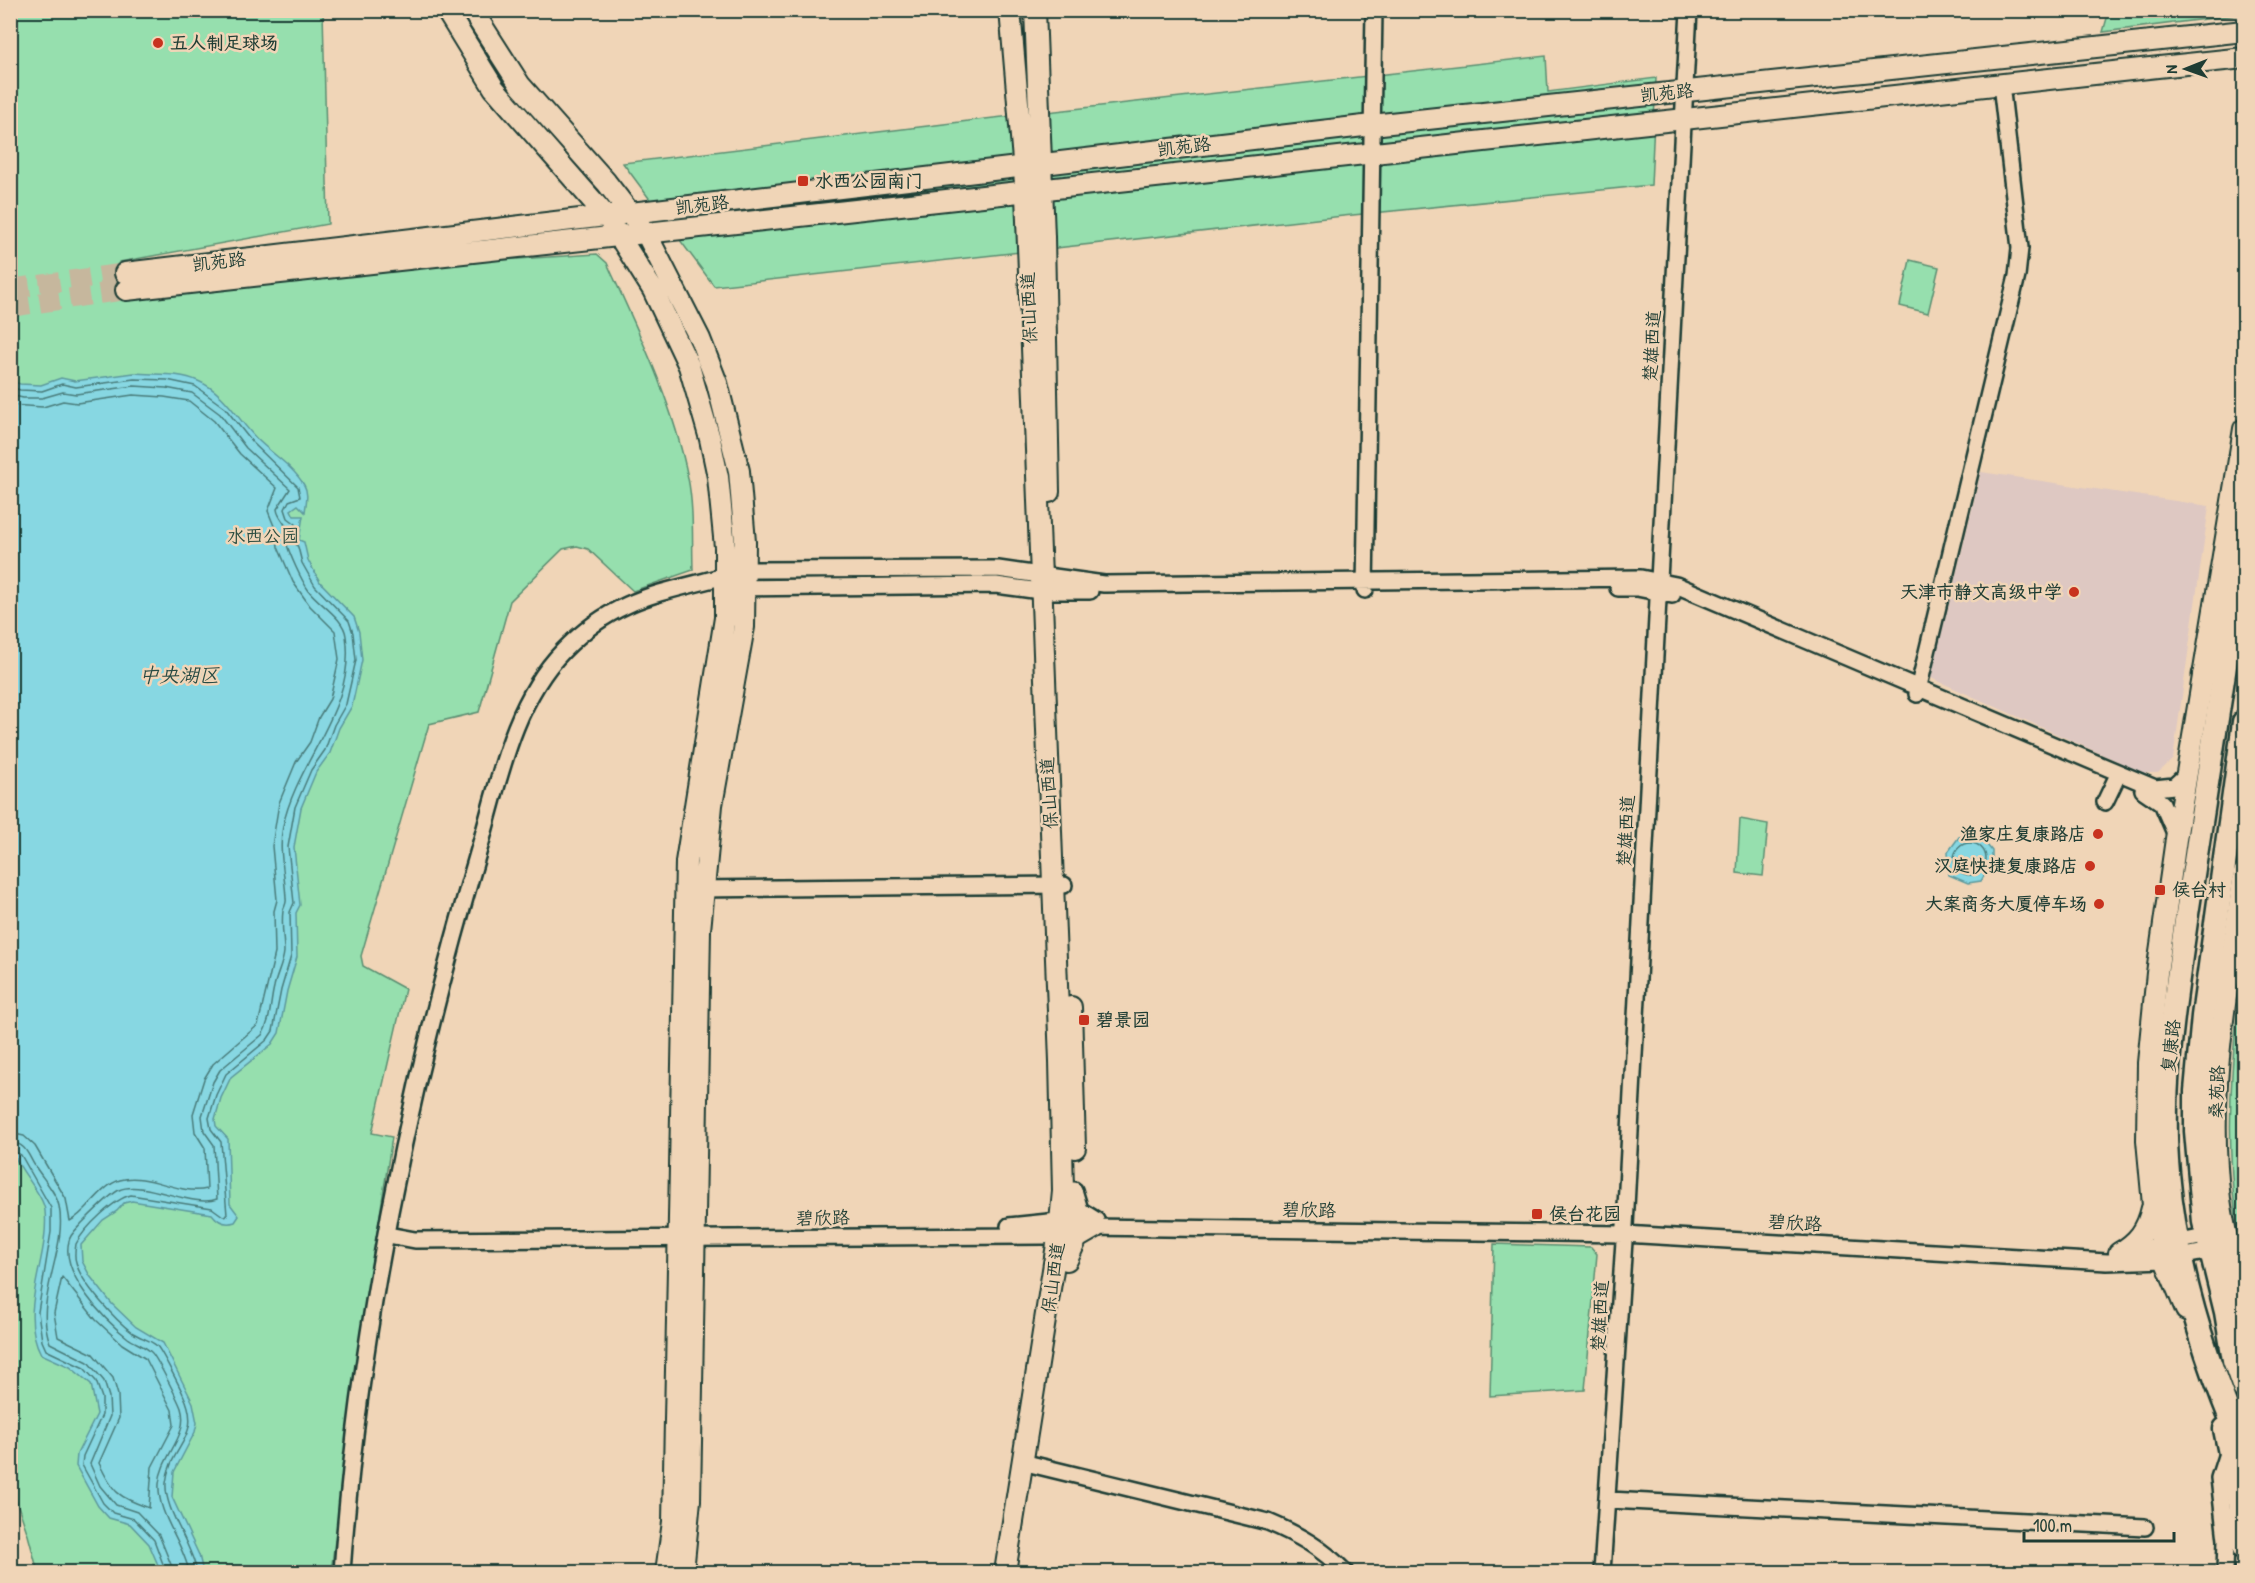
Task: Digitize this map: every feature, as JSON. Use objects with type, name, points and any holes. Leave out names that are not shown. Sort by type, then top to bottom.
[{"type":"highway","name":"复康路","points":[[2244,542],[2211,747],[2178,983],[2166,1089],[2167,1171],[2187,1246],[2207,1354],[2237,1448],[2244,1548]]},
{"type":"highway","points":[[2203,686],[2231,624]]},
{"type":"highway","name":"复康路","points":[[2244,726],[2199,1052],[2196,1131],[2187,1246],[2235,1311],[2235,1360],[2244,1388]]},
{"type":"highway","points":[[2235,1311],[2244,1353]]},
{"type":"main road","points":[[446,10],[494,88],[548,153],[590,196],[629,220]]},
{"type":"main road","points":[[472,10],[520,85],[606,182],[696,330],[717,383],[739,471],[746,578],[739,667],[694,889]]},
{"type":"main road","name":"保山西道","points":[[1010,10],[1032,165]]},
{"type":"main road","name":"保山西道","points":[[1005,1572],[1028,1464],[1061,1259],[1076,1225],[1065,1205],[1068,1190],[1036,238],[1029,193],[1032,165],[1035,10]]},
{"type":"main road","name":"凯苑路","points":[[629,220],[622,238],[125,282],[629,220],[673,209],[1032,165],[1372,125],[2244,31]]},
{"type":"main road","name":"凯苑路","points":[[629,220],[686,230],[1029,193],[1372,152],[2244,58]]},
{"type":"main road","points":[[973,174],[997,179],[1029,193]]},
{"type":"main road","points":[[606,182],[633,201],[673,209]]},
{"type":"main road","points":[[973,199],[998,204],[1010,210],[1036,238]]},
{"type":"main road","points":[[622,238],[672,327],[700,402],[720,488],[726,582],[721,655],[691,824],[694,889],[700,930],[673,1522],[666,1572]]},
{"type":"main road","points":[[2119,1253],[2134,1244],[2145,1231],[2153,1205],[2147,1140],[2148,1063],[2157,974],[2176,839],[2244,429]]},
{"type":"main road","points":[[2203,686],[2211,747]]},
{"type":"main road","name":"桑苑路","points":[[2187,1246],[2219,1183],[2216,1134],[2218,1061],[2241,917],[2244,873]]},
{"type":"main road","points":[[2153,1205],[2187,1246]]},
{"type":"main road","points":[[1061,1259],[1077,1238],[1076,1225]]},
{"type":"main road","points":[[683,1572],[690,1500],[686,1235]]},
{"type":"main road","name":"保山西道","points":[[1018,1572],[1028,1464]]},
{"type":"street","points":[[1365,585],[1374,10]]},
{"type":"street","name":"楚雄西道","points":[[1602,1572],[1609,1500],[1689,10]]},
{"type":"street","points":[[1917,690],[2017,276],[2020,248],[2001,84]]},
{"type":"street","points":[[345,1572],[358,1452],[390,1232],[411,1110],[446,961],[496,790],[526,704],[545,672],[562,652],[618,608],[666,589],[746,578],[996,585],[1637,588],[1659,586],[1677,596],[1917,690],[2155,788],[2174,786],[2187,774]]},
{"type":"street","points":[[1917,690],[2159,798],[2170,815],[2176,839]]},
{"type":"street","points":[[2105,802],[2116,779]]},
{"type":"street","points":[[694,889],[1058,885]]},
{"type":"street","name":"碧欣路","points":[[390,1232],[416,1234],[1044,1236],[1076,1225],[1624,1230],[2104,1254],[2187,1246]]},
{"type":"street","name":"碧欣路","points":[[1624,1230],[2095,1261],[2187,1246]]},
{"type":"street","points":[[2225,1572],[2226,1540],[2219,1478],[2237,1448]]},
{"type":"street","points":[[1028,1464],[1268,1522],[1299,1535],[1325,1551],[1345,1572]]},
{"type":"street","points":[[1609,1500],[2145,1527]]},
{"type":"shaded area","name":"天津市静文高级中学","points":[[1981,472],[2209,506],[2173,759],[2158,773],[2144,773],[1931,678]]},
{"type":"green space","points":[[2244,10],[2244,14],[2103,32],[2109,11]]},
{"type":"green space","name":"水西公园","points":[[11,11],[323,11],[328,224],[119,262],[123,298],[452,263],[597,254],[607,263],[654,368],[674,422],[688,478],[692,512],[693,570],[633,591],[588,549],[577,546],[563,549],[510,601],[479,712],[429,724],[361,956],[363,966],[405,989],[372,1133],[392,1137],[359,1350],[331,1572],[38,1572],[11,1485]]},
{"type":"green space","points":[[1546,56],[1548,92],[1656,78],[1651,185],[1343,216],[714,286],[623,163],[985,119]]},
{"type":"green space","points":[[1910,260],[1939,267],[1928,313],[1900,306]]},
{"type":"green space","points":[[1740,819],[1768,824],[1763,876],[1737,873]]},
{"type":"green space","points":[[2244,965],[2244,1272],[2233,1185],[2230,1122],[2233,1059]]},
{"type":"green space","points":[[1494,1244],[1591,1247],[1597,1254],[1585,1390],[1490,1396]]},
{"type":"water","name":"中央湖区","points":[[134,373],[183,376],[208,386],[224,399],[257,439],[299,478],[306,491],[305,512],[298,505],[291,510],[294,516],[303,516],[299,540],[304,542],[308,560],[320,582],[354,617],[359,632],[362,660],[352,706],[339,728],[330,753],[316,772],[301,808],[294,847],[300,905],[296,913],[297,957],[287,991],[279,1033],[272,1044],[231,1077],[221,1098],[215,1119],[216,1126],[228,1139],[230,1204],[239,1216],[235,1222],[225,1223],[212,1214],[132,1201],[124,1203],[117,1211],[103,1220],[81,1245],[82,1261],[90,1276],[112,1304],[136,1327],[163,1343],[193,1403],[197,1423],[195,1432],[174,1472],[172,1497],[199,1555],[203,1572],[161,1572],[149,1544],[130,1524],[109,1518],[98,1506],[76,1466],[77,1454],[97,1414],[91,1384],[70,1367],[41,1354],[34,1337],[33,1302],[43,1247],[45,1211],[37,1192],[11,1154],[11,381],[41,385],[61,378],[75,381]]},
{"type":"water","points":[[1971,836],[1983,840],[1992,851],[1992,863],[1981,881],[1968,883],[1949,875],[1948,852],[1959,837]]},
{"type":"tunnel","points":[[10,289],[125,273]]},
{"type":"tunnel","points":[[10,307],[126,290]]},
{"type":"place","name":"五人制足球场","points":[[158,43]]},
{"type":"place","name":"水西公园南门","points":[[803,181]]},
{"type":"place","name":"天津市静文高级中学","points":[[2074,592]]},
{"type":"place","name":"渔家庄复康路店","points":[[2098,834]]},
{"type":"place","name":"汉庭快捷复康路店","points":[[2090,866]]},
{"type":"place","name":"侯台村","points":[[2160,890]]},
{"type":"place","name":"大案商务大厦停车场","points":[[2099,904]]},
{"type":"place","name":"碧景园","points":[[1084,1020]]},
{"type":"place","name":"侯台花园","points":[[1537,1214]]}]
